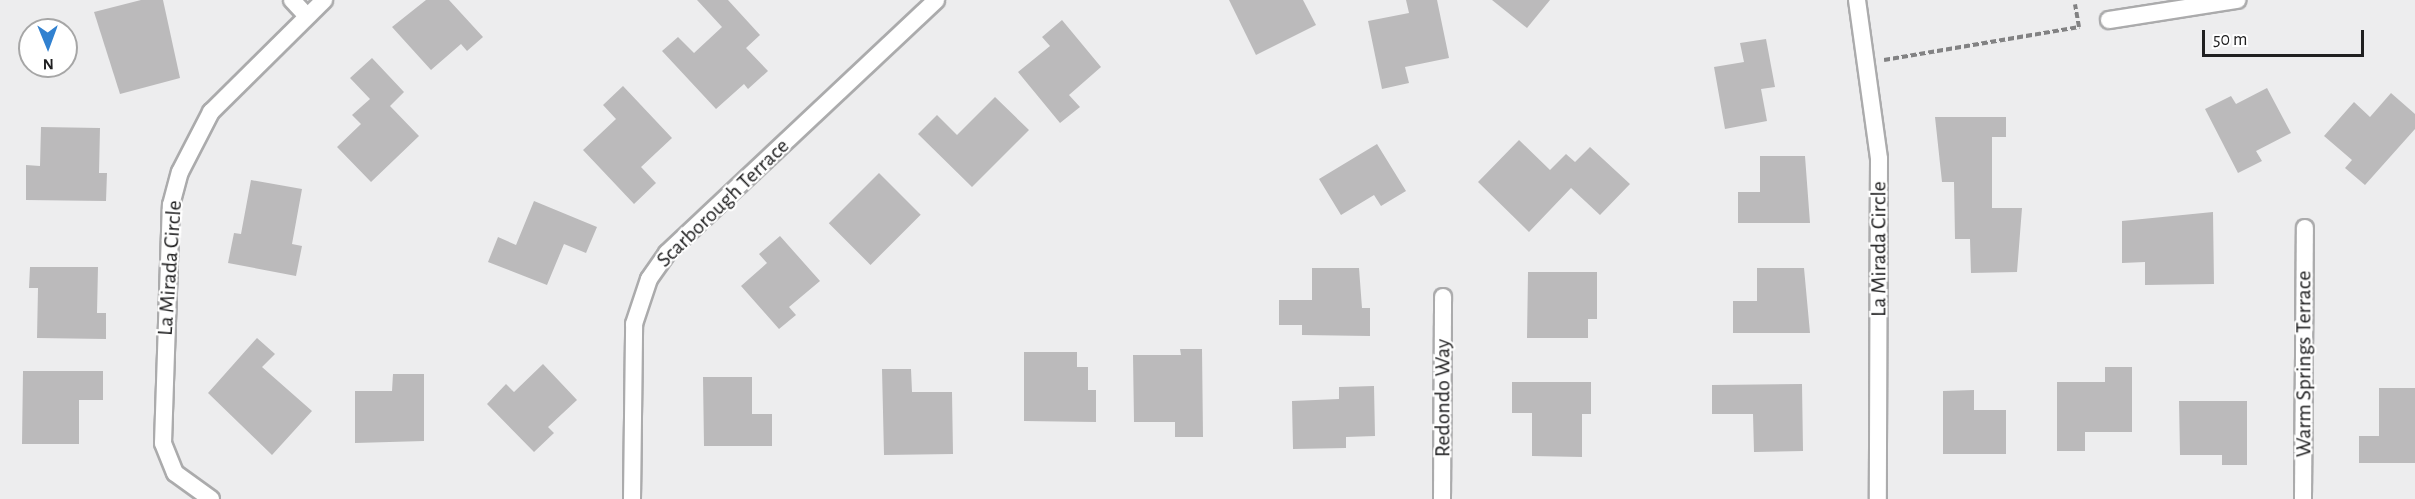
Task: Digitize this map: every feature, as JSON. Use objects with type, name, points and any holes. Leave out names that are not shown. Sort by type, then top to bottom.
[{"type":"street","points":[[292,0],[307,16]]},
{"type":"street","name":"La Mirada Circle","points":[[211,499],[175,473],[163,443],[171,205],[180,172],[210,112],[324,0]]},
{"type":"street","name":"Scarborough Terrace","points":[[632,499],[634,324],[649,279],[667,253],[936,0]]},
{"type":"street","name":"La Mirada Circle","points":[[1857,0],[1869,63],[1879,159],[1878,499]]},
{"type":"street","points":[[2109,20],[2237,0]]},
{"type":"street","name":"Warm Springs Terrace","points":[[2303,499],[2305,228]]},
{"type":"street","name":"Redondo Way","points":[[1442,499],[1443,297]]},
{"type":"path","points":[[1869,63],[2079,27],[2074,4]]},
{"type":"building","points":[[141,0],[163,0],[180,78],[120,94],[94,12]]},
{"type":"building","points":[[426,0],[449,0],[483,37],[467,51],[461,44],[431,70],[392,27]]},
{"type":"building","points":[[697,0],[728,0],[760,35],[746,48],[768,71],[748,89],[744,84],[716,109],[662,51],[678,37],[694,53],[722,27]]},
{"type":"building","points":[[1229,0],[1303,0],[1316,25],[1256,55]]},
{"type":"building","points":[[1406,0],[1437,0],[1449,58],[1405,67],[1409,83],[1382,89],[1368,21],[1409,13]]},
{"type":"building","points":[[1492,0],[1550,0],[1527,28]]},
{"type":"building","points":[[1062,20],[1101,67],[1069,95],[1080,107],[1060,123],[1018,72],[1050,46],[1042,37]]},
{"type":"building","points":[[1766,39],[1775,87],[1761,89],[1767,121],[1725,129],[1714,67],[1744,62],[1740,43]]},
{"type":"building","points":[[372,58],[404,92],[390,106],[419,136],[371,182],[337,147],[361,124],[352,115],[370,99],[350,78]]},
{"type":"building","points":[[623,86],[672,138],[641,167],[656,183],[634,204],[583,150],[616,119],[603,105]]},
{"type":"building","points":[[2267,88],[2291,133],[2256,151],[2262,161],[2238,173],[2205,109],[2231,96],[2236,104]]},
{"type":"building","points":[[2391,93],[2415,114],[2415,129],[2365,185],[2345,168],[2352,160],[2324,136],[2354,102],[2370,117]]},
{"type":"building","points":[[995,97],[1029,130],[972,187],[918,134],[937,115],[957,135]]},
{"type":"building","points":[[1935,117],[2006,117],[2006,137],[1992,137],[1992,208],[2022,208],[2017,272],[1971,273],[1970,239],[1955,239],[1954,182],[1942,182]]},
{"type":"building","points":[[41,127],[100,128],[99,173],[107,173],[106,201],[26,200],[26,165],[40,166]]},
{"type":"building","points":[[1519,140],[1550,170],[1566,154],[1575,162],[1590,147],[1630,184],[1600,215],[1571,188],[1529,232],[1478,182]]},
{"type":"building","points":[[1377,144],[1406,191],[1381,206],[1374,195],[1341,215],[1319,179]]},
{"type":"building","points":[[1760,156],[1805,156],[1810,223],[1738,223],[1738,192],[1760,192]]},
{"type":"building","points":[[879,173],[921,215],[871,265],[829,223]]},
{"type":"building","points":[[251,180],[302,189],[292,244],[302,246],[296,276],[228,263],[234,233],[241,234]]},
{"type":"building","points":[[534,201],[597,227],[586,253],[564,244],[547,285],[488,262],[498,237],[516,245]]},
{"type":"building","points":[[2213,212],[2214,284],[2145,285],[2145,262],[2122,263],[2122,221]]},
{"type":"building","points":[[780,236],[820,281],[789,307],[796,315],[779,329],[741,286],[767,263],[759,254]]},
{"type":"building","points":[[30,267],[98,267],[97,313],[106,313],[106,339],[37,338],[38,288],[29,288]]},
{"type":"building","points":[[1312,268],[1359,268],[1362,308],[1370,308],[1370,336],[1302,335],[1302,325],[1279,325],[1279,300],[1312,300]]},
{"type":"building","points":[[1757,268],[1804,268],[1810,333],[1733,333],[1733,301],[1757,301]]},
{"type":"building","points":[[1528,272],[1597,272],[1597,319],[1588,319],[1588,338],[1527,338]]},
{"type":"building","points":[[257,338],[275,354],[262,367],[312,411],[272,455],[208,393]]},
{"type":"building","points":[[1180,349],[1202,349],[1203,437],[1175,437],[1175,422],[1134,422],[1133,355],[1181,355]]},
{"type":"building","points":[[1024,352],[1077,352],[1077,367],[1088,367],[1088,390],[1096,390],[1096,422],[1024,421]]},
{"type":"building","points":[[543,364],[577,400],[548,427],[554,433],[534,452],[487,404],[506,384],[514,392]]},
{"type":"building","points":[[2105,367],[2132,367],[2132,432],[2085,432],[2085,451],[2057,451],[2057,382],[2105,382]]},
{"type":"building","points":[[882,369],[911,369],[912,392],[952,392],[953,454],[884,455]]},
{"type":"building","points":[[23,371],[103,371],[103,400],[79,400],[79,444],[22,444]]},
{"type":"building","points":[[393,374],[424,374],[424,441],[355,443],[355,391],[392,391]]},
{"type":"building","points":[[703,377],[752,377],[752,414],[772,414],[772,446],[704,446]]},
{"type":"building","points":[[1512,382],[1591,382],[1591,414],[1582,414],[1582,457],[1532,456],[1532,413],[1512,413]]},
{"type":"building","points":[[1802,384],[1803,451],[1754,452],[1753,414],[1712,414],[1712,385]]},
{"type":"building","points":[[1374,386],[1375,436],[1346,437],[1346,448],[1293,449],[1292,401],[1339,399],[1339,387]]},
{"type":"building","points":[[2379,388],[2415,388],[2415,463],[2359,463],[2359,436],[2379,436]]},
{"type":"building","points":[[1974,390],[1974,410],[2006,410],[2006,454],[1943,454],[1943,391]]},
{"type":"building","points":[[2179,401],[2247,401],[2247,465],[2222,465],[2222,455],[2180,455]]}]
